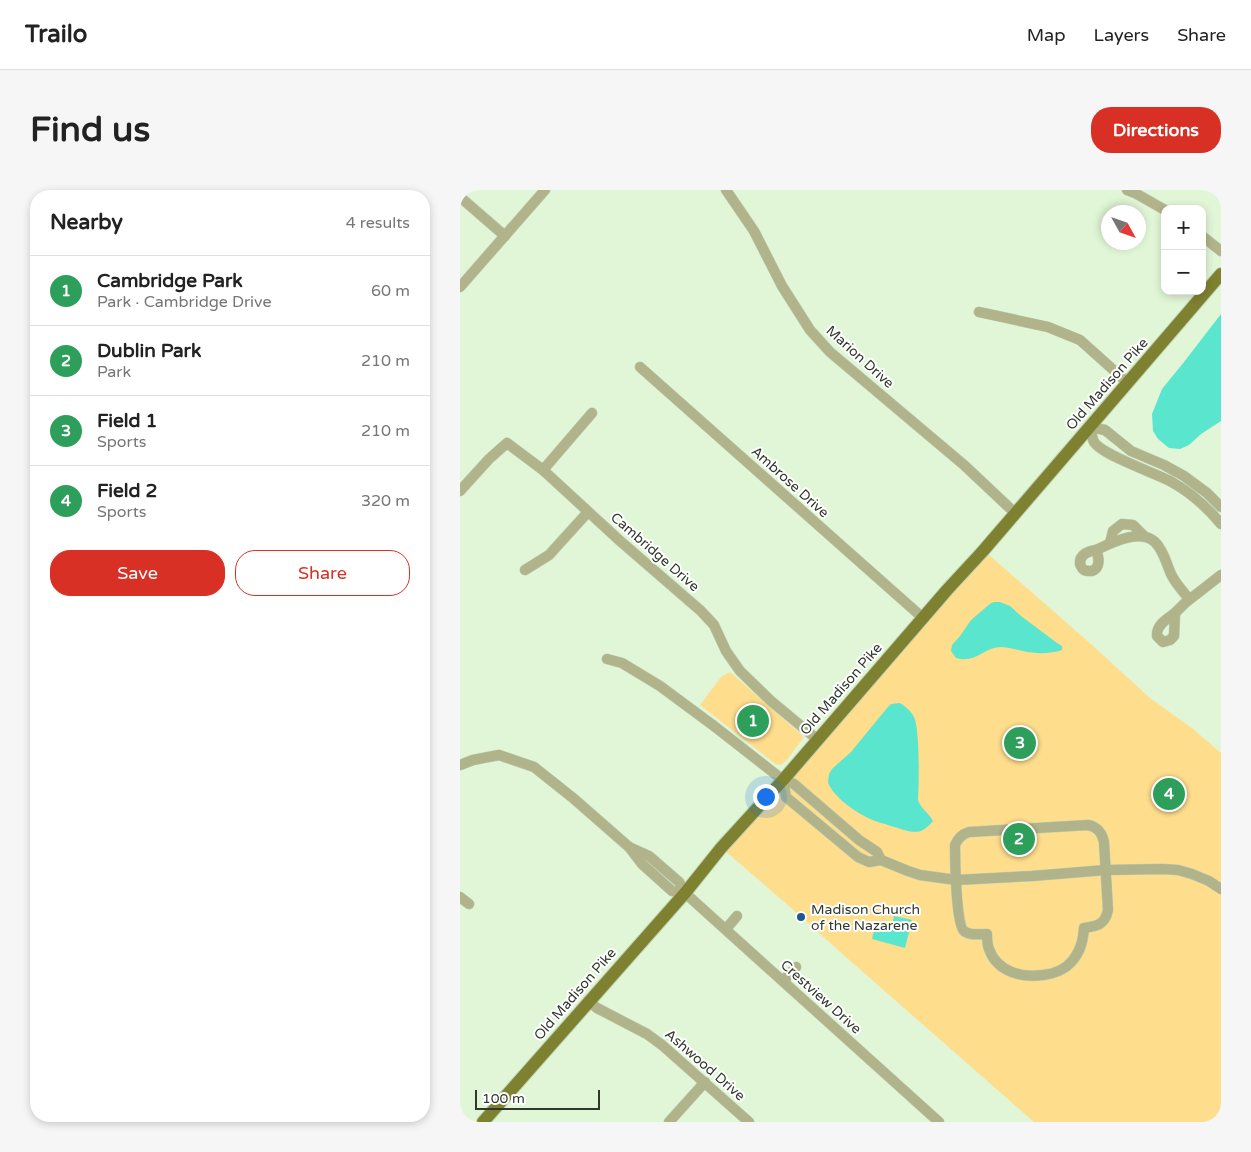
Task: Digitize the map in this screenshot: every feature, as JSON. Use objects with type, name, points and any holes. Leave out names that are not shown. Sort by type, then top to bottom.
[{"type":"main road","name":"Old Madison Pike","points":[[483,1122],[983,551],[1221,274]]},
{"type":"street","points":[[460,287],[545,190]]},
{"type":"street","name":"Marion Drive","points":[[726,190],[754,231],[782,286],[810,330],[830,352],[964,465],[1015,513]]},
{"type":"street","points":[[1127,190],[1161,208]]},
{"type":"street","points":[[460,197],[505,236]]},
{"type":"street","points":[[1206,239],[1221,251]]},
{"type":"street","points":[[979,312],[1048,326],[1080,340],[1128,383]]},
{"type":"street","name":"Ambrose Drive","points":[[640,366],[923,618]]},
{"type":"street","points":[[543,470],[592,413]]},
{"type":"street","points":[[1221,507],[1207,493],[1184,476],[1131,451],[1105,430],[1090,427],[1095,443],[1100,447],[1115,457],[1154,473],[1179,486],[1204,506],[1221,524]]},
{"type":"street","name":"Cambridge Drive","points":[[460,491],[489,459],[507,443],[543,470],[588,512],[702,611],[714,625],[726,651],[740,671],[771,701],[818,740]]},
{"type":"street","points":[[525,570],[549,555],[588,512]]},
{"type":"street","points":[[1096,550],[1110,543],[1113,531],[1122,524],[1133,525],[1144,536],[1154,542],[1164,555],[1171,575],[1189,599]]},
{"type":"street","points":[[1175,613],[1189,599],[1221,575]]},
{"type":"street","points":[[607,659],[622,663],[660,686],[783,780],[794,784],[859,840],[877,852],[881,860]]},
{"type":"street","name":"Crestview Drive","points":[[460,765],[473,760],[499,755],[534,767],[630,847],[649,856],[679,882],[685,893],[939,1122]]},
{"type":"street","points":[[783,780],[786,797],[852,853],[869,862],[881,860],[920,875],[956,880],[1146,868],[1178,870],[1198,876],[1221,888]]},
{"type":"street","points":[[1083,825],[1093,826],[1101,833],[1104,839],[1108,910],[1104,920],[1097,926],[1084,928],[1083,940],[1071,963],[1052,973],[1030,976],[1014,973],[1000,965],[993,957],[989,949],[987,934],[971,934],[962,930],[959,921],[956,880],[955,845],[959,837],[966,833],[1083,825]]},
{"type":"street","points":[[460,897],[469,904]]},
{"type":"street","points":[[726,929],[737,916]]},
{"type":"street","points":[[783,981],[796,967]]},
{"type":"street","name":"Ashwood Drive","points":[[588,1001],[597,1008],[647,1034],[662,1045],[749,1122]]},
{"type":"street","points":[[670,1122],[705,1082]]},
{"type":"shaded area","points":[[989,555],[1150,698],[1193,729],[1221,753],[1221,1122],[1034,1122],[724,850],[949,594]]},
{"type":"shaded area","points":[[730,672],[804,737],[781,765],[775,764],[700,705],[721,677]]},
{"type":"water","points":[[1221,314],[1221,421],[1201,434],[1189,445],[1180,449],[1169,448],[1158,439],[1153,431],[1152,414],[1162,389]]},
{"type":"water","points":[[994,602],[1010,606],[1062,646],[1062,650],[1038,653],[1000,647],[968,659],[956,658],[951,651],[952,645],[971,620]]},
{"type":"water","points":[[900,703],[911,713],[916,723],[919,757],[918,800],[933,821],[917,832],[874,821],[863,815],[840,799],[828,783],[829,774],[832,769],[851,752],[891,704]]},
{"type":"water","points":[[894,916],[912,920],[905,948],[872,939],[875,926],[891,930]]},
{"type":"place","name":"Cambridge Park","points":[[753,721]]},
{"type":"place","name":"Field 1","points":[[1020,743]]},
{"type":"place","name":"Field 2","points":[[1169,794]]},
{"type":"place","name":"Dublin Park","points":[[1019,839]]},
{"type":"place","name":"Madison Church of the Nazarene","points":[[801,917]]}]
